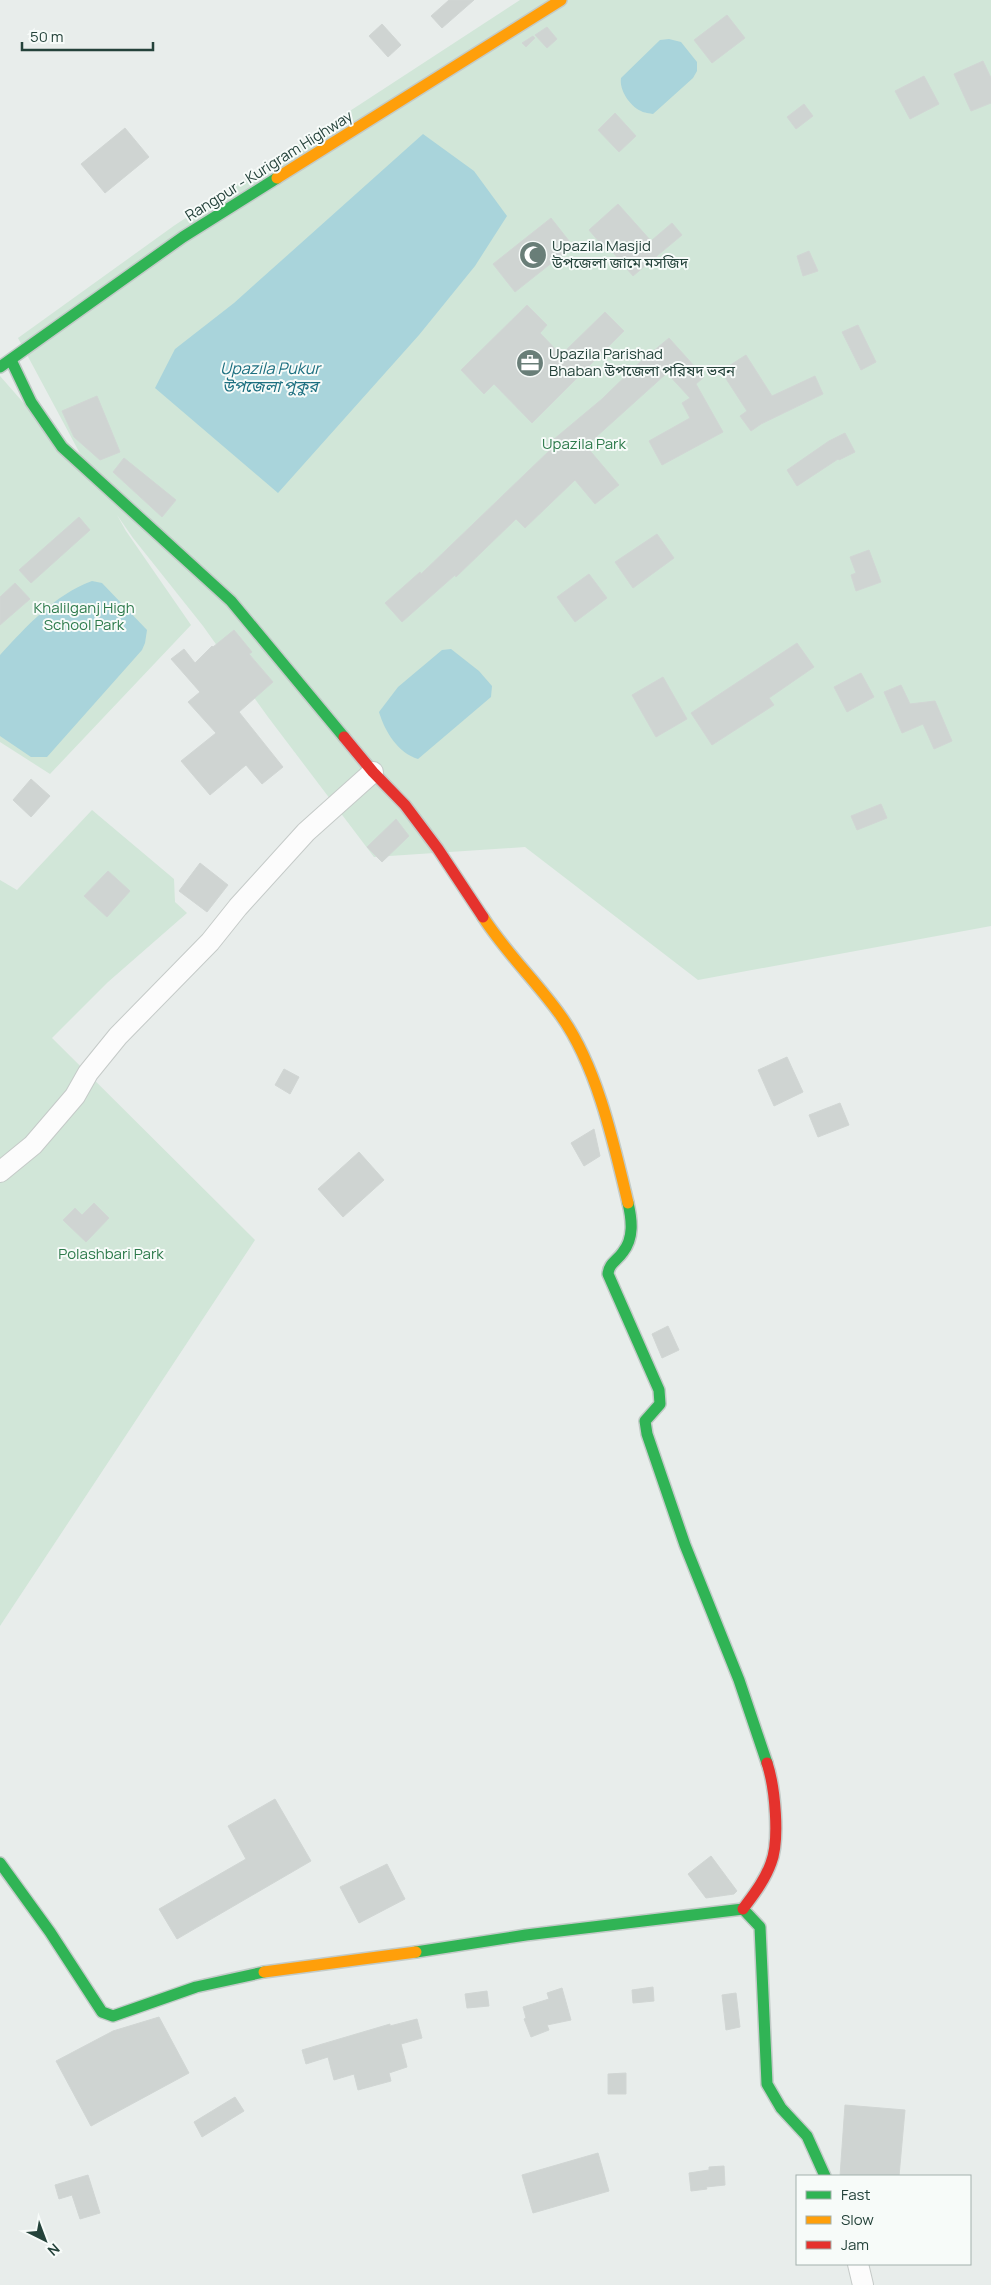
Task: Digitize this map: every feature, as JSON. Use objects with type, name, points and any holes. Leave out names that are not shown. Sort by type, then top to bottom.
[{"type":"main road","name":"Rangpur - Kurigram Highway","points":[[0,367],[183,237],[561,0]]},
{"type":"main road","points":[[0,1863],[50,1932],[102,2012],[113,2016],[196,1987],[251,1974],[387,1957],[526,1935],[743,1909],[761,1884],[772,1861],[776,1821],[770,1773],[739,1680],[685,1545],[647,1434],[645,1421],[660,1404],[659,1390],[608,1274],[609,1266],[623,1253],[631,1239],[631,1215],[618,1153],[607,1117],[582,1054],[562,1017],[500,943],[438,849],[405,805],[373,772],[231,601],[62,447],[31,402],[11,360]]},
{"type":"main road","points":[[743,1909],[760,1927],[767,2084],[781,2108],[807,2136],[824,2175]]},
{"type":"street","points":[[0,1172],[33,1145],[75,1096],[88,1073],[118,1036],[210,942],[238,907],[306,832],[373,772]]},
{"type":"street","points":[[858,2265],[863,2285]]},
{"type":"green space","name":"Upazila Park","points":[[520,0],[991,0],[991,926],[698,980],[525,847],[374,857],[268,717],[203,626],[117,515],[191,625],[50,774],[0,742],[0,376],[99,489],[18,338],[175,225]]},
{"type":"green space","name":"Polashbari Park","points":[[92,810],[174,879],[175,902],[187,913],[108,982],[52,1038],[255,1240],[0,1626],[0,880],[17,890]]},
{"type":"water","points":[[669,39],[681,42],[697,62],[697,71],[693,78],[653,114],[642,112],[626,97],[622,88],[621,78],[660,40]]},
{"type":"water","name":"Upazila Pukur উপজেলা পুকুর","points":[[423,134],[474,171],[507,216],[475,266],[419,335],[278,493],[155,388],[175,349],[234,303]]},
{"type":"water","points":[[92,581],[102,583],[147,630],[145,643],[142,650],[47,757],[31,757],[0,736],[0,655],[53,603],[65,594]]},
{"type":"water","points":[[451,649],[479,671],[492,686],[491,697],[418,759],[404,752],[393,741],[379,712],[398,687],[442,650]]},
{"type":"building","points":[[449,0],[474,0],[442,28],[431,16]]},
{"type":"building","points":[[727,15],[745,38],[712,63],[694,40]]},
{"type":"building","points":[[382,24],[401,45],[388,57],[369,36]]},
{"type":"building","points":[[547,27],[557,39],[547,48],[535,35]]},
{"type":"building","points":[[533,36],[535,38],[526,47],[522,43]]},
{"type":"building","points":[[983,61],[991,78],[991,103],[971,111],[954,74]]},
{"type":"building","points":[[924,76],[939,104],[910,119],[895,91]]},
{"type":"building","points":[[804,104],[813,116],[796,129],[787,117]]},
{"type":"building","points":[[615,113],[636,136],[619,152],[598,130]]},
{"type":"building","points":[[125,128],[149,157],[105,193],[81,164]]},
{"type":"building","points":[[618,204],[651,241],[672,223],[682,235],[633,276],[610,249],[607,251],[589,230]]},
{"type":"building","name":"Upazila Masjid উপজেলা জামে মসজিদ","points":[[551,218],[573,246],[515,292],[493,264]]},
{"type":"building","points":[[809,251],[818,271],[803,276],[797,256]]},
{"type":"building","name":"Upazila Parishad Bhaban উপজেলা পরিষদ ভবন","points":[[527,305],[547,325],[540,333],[561,355],[605,312],[624,331],[532,423],[494,384],[484,394],[461,370]]},
{"type":"building","points":[[858,325],[876,362],[861,370],[842,332]]},
{"type":"building","points":[[669,338],[704,377],[696,384],[723,432],[662,465],[649,441],[690,418],[682,403],[690,398],[667,373],[586,446],[619,485],[595,504],[575,480],[525,528],[516,519],[456,577],[455,575],[402,622],[385,603],[420,572],[421,574],[550,450],[547,445],[602,399],[639,363]]},
{"type":"building","points":[[746,355],[772,396],[815,376],[823,394],[761,424],[751,431],[740,416],[747,411],[721,371]]},
{"type":"building","points":[[97,396],[120,452],[100,460],[74,437],[62,411]]},
{"type":"building","points":[[845,433],[855,452],[838,459],[797,486],[787,470],[829,441]]},
{"type":"building","points":[[124,458],[176,500],[162,517],[113,472]]},
{"type":"building","points":[[79,517],[90,530],[31,583],[19,570]]},
{"type":"building","points":[[657,534],[674,558],[633,588],[615,562]]},
{"type":"building","points":[[869,550],[881,582],[856,591],[851,575],[856,573],[850,557]]},
{"type":"building","points":[[589,574],[607,598],[575,622],[557,597]]},
{"type":"building","points":[[15,583],[30,599],[0,625],[0,597]]},
{"type":"building","points":[[234,630],[252,652],[249,654],[273,682],[239,712],[283,767],[262,784],[246,765],[210,795],[181,761],[216,733],[188,702],[200,692],[171,659],[184,649],[195,663],[212,646]]},
{"type":"building","points":[[797,643],[814,667],[769,698],[774,705],[712,745],[691,713]]},
{"type":"building","points":[[861,673],[874,697],[847,712],[834,687]]},
{"type":"building","points":[[663,677],[687,719],[656,737],[632,695]]},
{"type":"building","points":[[901,685],[910,704],[935,701],[952,741],[934,749],[923,724],[902,733],[884,692]]},
{"type":"building","points":[[31,779],[50,796],[31,817],[13,800]]},
{"type":"building","points":[[881,804],[887,818],[857,830],[851,816]]},
{"type":"building","points":[[396,819],[409,836],[382,862],[367,847]]},
{"type":"building","points":[[200,863],[228,885],[207,912],[179,891]]},
{"type":"building","points":[[108,871],[130,891],[107,917],[84,896]]},
{"type":"building","points":[[787,1057],[803,1092],[774,1106],[758,1070]]},
{"type":"building","points":[[284,1069],[299,1077],[290,1094],[275,1085]]},
{"type":"building","points":[[840,1103],[849,1125],[818,1137],[809,1115]]},
{"type":"building","points":[[594,1129],[600,1156],[584,1166],[571,1143]]},
{"type":"building","points":[[359,1152],[384,1180],[343,1217],[318,1189]]},
{"type":"building","points":[[94,1203],[109,1218],[86,1242],[63,1220],[75,1208],[82,1215]]},
{"type":"building","points":[[668,1326],[679,1350],[662,1358],[652,1334]]},
{"type":"building","points":[[275,1799],[311,1861],[177,1939],[159,1909],[246,1859],[228,1826]]},
{"type":"building","points":[[711,1856],[737,1891],[734,1894],[706,1898],[688,1874]]},
{"type":"building","points":[[387,1864],[405,1899],[359,1923],[340,1887]]},
{"type":"building","points":[[653,1987],[654,2001],[633,2003],[632,1990]]},
{"type":"building","points":[[562,1988],[571,2020],[547,2025],[549,2030],[531,2037],[524,2019],[526,2018],[523,2007],[549,1999],[547,1993]]},
{"type":"building","points":[[487,1991],[489,2006],[467,2008],[465,1994]]},
{"type":"building","points":[[736,1993],[740,2027],[726,2030],[722,1995]]},
{"type":"building","points":[[159,2017],[189,2073],[91,2126],[56,2061],[113,2031]]},
{"type":"building","points":[[417,2019],[422,2038],[401,2044],[407,2067],[389,2073],[391,2081],[358,2090],[354,2074],[334,2080],[328,2057],[306,2064],[302,2050],[390,2024],[390,2026]]},
{"type":"building","points":[[626,2073],[626,2094],[608,2094],[608,2074]]},
{"type":"building","points":[[235,2097],[244,2111],[202,2137],[194,2122]]},
{"type":"building","points":[[845,2105],[905,2110],[899,2175],[840,2175]]},
{"type":"building","points":[[598,2153],[609,2191],[533,2213],[522,2175]]},
{"type":"building","points":[[724,2166],[725,2185],[691,2191],[689,2173],[709,2170],[709,2167]]},
{"type":"building","points":[[88,2175],[100,2213],[80,2219],[72,2195],[59,2199],[55,2185]]},
{"type":"traffic: fast","points":[[0,367],[183,237],[277,178]]},
{"type":"traffic: fast","points":[[11,360],[31,402],[62,447],[231,601],[344,737]]},
{"type":"traffic: fast","points":[[628,1203],[631,1222],[629,1241],[627,1247],[610,1267],[608,1274],[659,1390],[660,1404],[645,1421],[647,1434],[685,1545],[739,1680],[767,1763]]},
{"type":"traffic: fast","points":[[0,1863],[50,1932],[102,2012],[113,2016],[196,1987],[264,1972]]},
{"type":"traffic: fast","points":[[416,1952],[526,1935],[743,1909],[760,1927],[767,2084],[781,2108],[807,2136],[825,2175]]},
{"type":"traffic: slow","points":[[277,178],[561,0]]},
{"type":"traffic: slow","points":[[483,917],[552,1003],[574,1036],[585,1058],[603,1106],[628,1203]]},
{"type":"traffic: slow","points":[[264,1972],[416,1952]]},
{"type":"traffic: jam","points":[[344,737],[373,772],[405,805],[438,849],[483,917]]},
{"type":"traffic: jam","points":[[743,1909],[766,1875],[774,1853],[775,1813],[767,1763]]},
{"type":"place","name":"Upazila Masjid উপজেলা জামে মসজিদ","points":[[533,255]]},
{"type":"place","name":"Upazila Parishad Bhaban উপজেলা পরিষদ ভবন","points":[[530,363]]},
{"type":"park label","name":"Khalilganj High School Park","points":[[84,616]]}]
